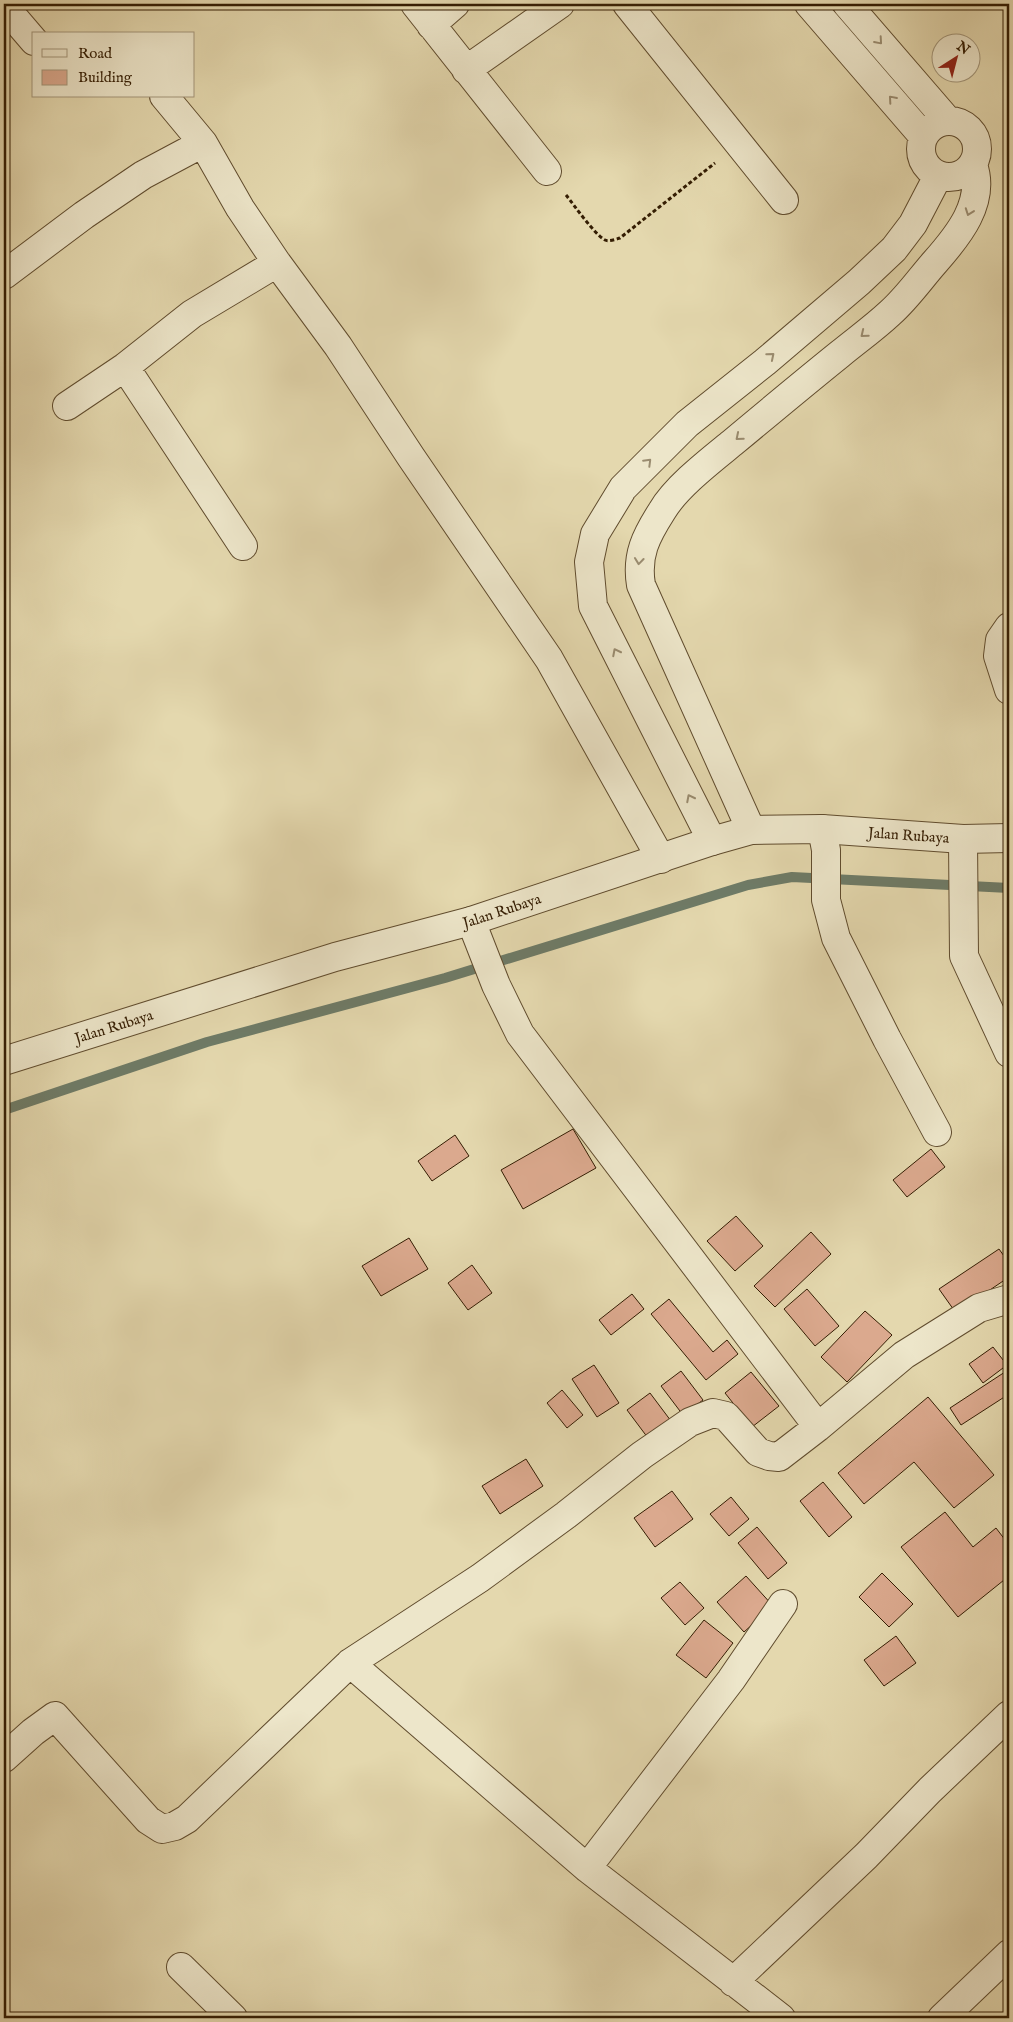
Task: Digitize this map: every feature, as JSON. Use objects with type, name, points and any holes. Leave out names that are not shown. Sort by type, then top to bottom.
[{"type":"street","points":[[415,4],[547,171]]},
{"type":"street","points":[[431,25],[455,4]]},
{"type":"street","points":[[466,70],[560,4]]},
{"type":"street","points":[[627,4],[784,200]]},
{"type":"street","points":[[809,4],[923,136]]},
{"type":"street","points":[[847,4],[948,121]]},
{"type":"street","points":[[4,6],[32,39]]},
{"type":"street","points":[[166,98],[202,143],[240,208],[338,346],[410,457],[549,659],[661,859]]},
{"type":"street","points":[[948,121],[962,124],[973,136],[977,150],[973,165],[963,174],[951,178],[938,176],[922,160],[921,144],[923,136],[929,128],[938,123],[948,121]]},
{"type":"street","points":[[4,274],[142,175],[202,143]]},
{"type":"street","points":[[751,830],[641,585],[638,570],[640,553],[662,510],[706,464],[891,312],[950,245],[965,224],[975,194],[976,173],[973,165]]},
{"type":"street","points":[[712,841],[593,606],[588,562],[595,534],[627,484],[686,424],[765,362],[859,282],[894,249],[913,224],[938,176]]},
{"type":"street","points":[[67,406],[125,367],[192,314],[277,262]]},
{"type":"street","points":[[125,367],[243,546]]},
{"type":"street","points":[[627,484],[662,510]]},
{"type":"street","points":[[1009,627],[1000,640],[998,656],[1009,690]]},
{"type":"street","name":"Jalan Rubaya","points":[[4,1061],[335,957],[476,931],[661,859],[751,830],[824,840],[1009,838]]},
{"type":"street","points":[[963,839],[964,956],[1009,1053]]},
{"type":"street","points":[[824,840],[826,900],[836,938],[937,1132]]},
{"type":"street","points":[[476,931],[496,985],[520,1034],[818,1427]]},
{"type":"street","points":[[4,1758],[33,1732],[55,1716],[148,1820],[162,1829],[174,1826],[187,1819],[350,1663],[480,1578],[566,1516],[642,1455],[690,1422],[713,1414],[726,1416],[758,1452],[779,1457],[904,1355],[979,1308],[1009,1299]]},
{"type":"street","points":[[587,1868],[731,1680],[783,1604]]},
{"type":"street","points":[[350,1663],[587,1868],[781,2018]]},
{"type":"street","points":[[733,1982],[866,1856],[930,1790],[1009,1715]]},
{"type":"street","points":[[942,2018],[1009,1954]]},
{"type":"street","points":[[181,1967],[233,2018]]},
{"type":"path","points":[[547,171],[596,231],[605,240],[610,240],[620,238],[739,144]]},
{"type":"building","points":[[573,1129],[596,1168],[523,1209],[501,1170]]},
{"type":"building","points":[[455,1135],[469,1156],[432,1181],[418,1161]]},
{"type":"building","points":[[931,1149],[945,1167],[907,1197],[893,1180]]},
{"type":"building","points":[[736,1216],[763,1246],[735,1271],[707,1241]]},
{"type":"building","points":[[811,1232],[831,1254],[775,1307],[754,1286]]},
{"type":"building","points":[[409,1238],[428,1269],[381,1296],[362,1266]]},
{"type":"building","points":[[999,1249],[1009,1263],[1009,1277],[956,1313],[939,1289]]},
{"type":"building","points":[[472,1265],[492,1293],[468,1310],[448,1283]]},
{"type":"building","points":[[807,1289],[839,1326],[815,1346],[784,1309]]},
{"type":"building","points":[[632,1294],[644,1309],[611,1335],[599,1320]]},
{"type":"building","points":[[669,1299],[713,1352],[727,1340],[738,1354],[706,1380],[651,1314]]},
{"type":"building","points":[[865,1311],[892,1335],[847,1382],[821,1357]]},
{"type":"building","points":[[993,1347],[1007,1365],[983,1383],[969,1364]]},
{"type":"building","points":[[594,1365],[619,1403],[597,1417],[572,1379]]},
{"type":"building","points":[[1008,1370],[1009,1394],[961,1425],[950,1408]]},
{"type":"building","points":[[681,1371],[703,1400],[683,1415],[661,1386]]},
{"type":"building","points":[[751,1372],[779,1406],[752,1427],[725,1393]]},
{"type":"building","points":[[562,1390],[583,1415],[567,1428],[547,1403]]},
{"type":"building","points":[[650,1393],[671,1421],[648,1438],[627,1410]]},
{"type":"building","points":[[928,1397],[994,1475],[954,1508],[914,1462],[864,1504],[838,1473]]},
{"type":"building","points":[[526,1459],[543,1486],[500,1514],[482,1486]]},
{"type":"building","points":[[823,1482],[852,1517],[829,1537],[800,1501]]},
{"type":"building","points":[[672,1491],[693,1519],[655,1547],[634,1518]]},
{"type":"building","points":[[731,1497],[749,1519],[729,1536],[710,1514]]},
{"type":"building","points":[[945,1512],[973,1547],[996,1528],[1009,1545],[1009,1576],[958,1617],[901,1547]]},
{"type":"building","points":[[757,1527],[787,1563],[768,1579],[738,1543]]},
{"type":"building","points":[[882,1573],[913,1604],[889,1627],[859,1597]]},
{"type":"building","points":[[746,1576],[773,1606],[744,1632],[717,1602]]},
{"type":"building","points":[[680,1582],[704,1608],[685,1625],[661,1598]]},
{"type":"building","points":[[704,1620],[733,1643],[706,1678],[676,1655]]},
{"type":"building","points":[[896,1636],[916,1663],[884,1686],[864,1660]]},
{"type":"waterway","points":[[4,1110],[207,1042],[445,978],[748,885],[792,877],[1009,888]]}]
